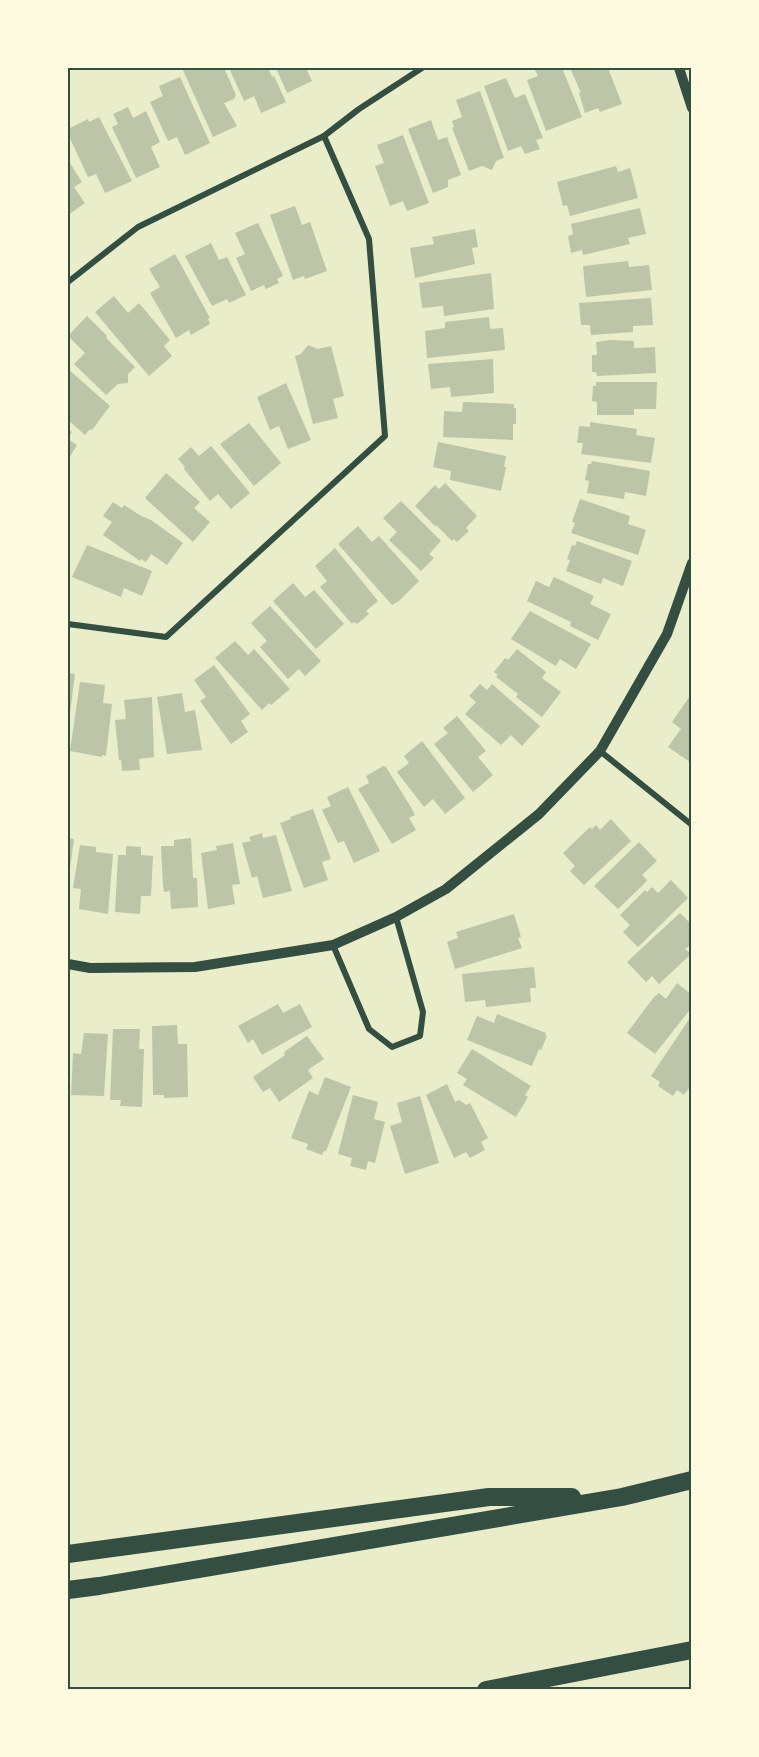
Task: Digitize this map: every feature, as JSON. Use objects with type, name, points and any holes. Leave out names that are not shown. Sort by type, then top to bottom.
[{"type":"highway","points":[[68,1590],[622,1497],[692,1480]]},
{"type":"highway","points":[[68,1554],[489,1497],[622,1497]]},
{"type":"highway","points":[[486,1689],[692,1650]]},
{"type":"street","points":[[68,282],[138,227],[324,136],[359,109],[422,68]]},
{"type":"street","points":[[679,68],[692,108]]},
{"type":"street","points":[[68,624],[166,637],[385,436],[369,239],[324,136]]},
{"type":"street","points":[[68,964],[90,968],[195,967],[333,945],[396,917],[446,889],[539,814],[600,751],[668,634],[692,563]]},
{"type":"street","points":[[600,751],[692,825]]},
{"type":"street","points":[[333,945],[369,1029],[392,1047],[420,1036],[423,1012],[396,917]]},
{"type":"building","points":[[187,68],[224,68],[236,95],[234,99],[224,103],[237,126],[213,137],[183,70]]},
{"type":"building","points":[[229,68],[268,68],[286,102],[261,113],[254,96],[244,101]]},
{"type":"building","points":[[276,68],[306,68],[312,81],[287,93]]},
{"type":"building","points":[[534,68],[562,68],[582,117],[546,131],[527,80],[538,76]]},
{"type":"building","points":[[570,68],[608,68],[622,104],[600,112],[598,108],[585,113],[579,93],[581,93]]},
{"type":"building","points":[[180,77],[210,143],[185,155],[177,137],[168,141],[150,102],[163,96],[159,86]]},
{"type":"building","points":[[506,78],[515,98],[525,94],[543,138],[536,140],[540,149],[525,154],[521,146],[508,151],[484,86]]},
{"type":"building","points":[[480,91],[504,158],[496,161],[492,170],[482,166],[469,171],[452,128],[454,127],[452,121],[462,117],[456,100]]},
{"type":"building","points":[[128,107],[133,118],[146,111],[160,142],[151,147],[160,167],[136,178],[112,127],[118,124],[113,114]]},
{"type":"building","points":[[99,117],[132,181],[105,193],[96,174],[88,177],[68,134],[68,129],[88,119],[89,122]]},
{"type":"building","points":[[431,120],[438,140],[447,137],[461,175],[448,180],[448,187],[433,193],[408,129]]},
{"type":"building","points":[[403,135],[429,203],[407,211],[403,201],[390,206],[375,166],[384,163],[377,145]]},
{"type":"building","points":[[68,160],[82,182],[74,187],[85,203],[68,215]]},
{"type":"building","points":[[616,166],[618,172],[630,168],[638,198],[570,216],[567,205],[563,206],[557,182]]},
{"type":"building","points":[[295,206],[302,225],[310,222],[327,271],[305,279],[304,276],[293,280],[270,215]]},
{"type":"building","points":[[640,208],[646,234],[628,238],[630,244],[583,255],[582,250],[571,253],[568,236],[573,234],[571,224]]},
{"type":"building","points":[[258,223],[283,276],[277,279],[279,283],[266,289],[264,285],[251,291],[236,258],[245,254],[235,233]]},
{"type":"building","points":[[475,229],[478,247],[472,248],[475,264],[415,278],[410,248],[434,244],[432,237]]},
{"type":"building","points":[[211,243],[219,260],[227,257],[246,295],[229,303],[227,299],[212,306],[185,256]]},
{"type":"building","points":[[175,254],[210,318],[208,319],[210,324],[191,335],[189,330],[176,338],[150,293],[160,287],[149,269]]},
{"type":"building","points":[[628,261],[629,267],[649,265],[652,290],[586,297],[583,266]]},
{"type":"building","points":[[491,273],[494,309],[444,316],[443,306],[422,308],[419,283]]},
{"type":"building","points":[[114,296],[128,313],[139,303],[170,340],[164,346],[172,356],[149,376],[95,312]]},
{"type":"building","points":[[651,298],[653,325],[633,326],[633,332],[591,335],[590,325],[581,325],[579,303]]},
{"type":"building","points":[[87,316],[135,367],[128,374],[128,383],[118,384],[106,395],[74,364],[85,353],[68,336]]},
{"type":"building","points":[[489,317],[490,329],[503,328],[505,350],[427,358],[425,331],[445,328],[445,322]]},
{"type":"building","points":[[634,341],[634,348],[655,347],[656,373],[597,376],[596,372],[592,372],[592,355],[597,355],[596,342]]},
{"type":"building","points":[[308,345],[318,349],[331,346],[344,396],[333,399],[338,418],[313,424],[295,356],[301,354]]},
{"type":"building","points":[[493,359],[494,393],[451,397],[450,387],[431,389],[428,364]]},
{"type":"building","points":[[68,369],[110,406],[92,430],[90,429],[85,435],[68,420]]},
{"type":"building","points":[[596,382],[657,382],[656,409],[634,409],[634,415],[597,415],[597,402],[592,401],[593,386],[596,386]]},
{"type":"building","points":[[286,383],[311,440],[288,449],[279,426],[270,430],[257,397]]},
{"type":"building","points":[[463,402],[514,404],[516,424],[513,424],[513,440],[443,437],[444,411],[462,412]]},
{"type":"building","points":[[590,422],[637,429],[636,435],[655,438],[651,463],[581,454],[583,443],[577,443],[579,426],[590,427]]},
{"type":"building","points":[[249,423],[281,463],[254,486],[220,444]]},
{"type":"building","points":[[68,439],[77,445],[68,460]]},
{"type":"building","points":[[438,442],[506,456],[501,491],[450,480],[451,471],[433,467]]},
{"type":"building","points":[[211,446],[250,493],[231,509],[218,494],[210,501],[178,459],[191,447],[199,456]]},
{"type":"building","points":[[592,461],[650,471],[646,496],[625,492],[624,499],[587,493],[589,481],[585,480],[588,464]]},
{"type":"building","points":[[166,473],[200,502],[194,508],[210,522],[193,542],[145,498]]},
{"type":"building","points":[[445,483],[477,516],[466,528],[469,531],[457,542],[454,539],[452,541],[415,506],[435,485],[439,489]]},
{"type":"building","points":[[580,499],[630,516],[628,524],[646,530],[638,555],[571,533],[575,523],[572,522]]},
{"type":"building","points":[[401,501],[441,541],[429,554],[434,558],[421,571],[389,540],[397,532],[383,518]]},
{"type":"building","points":[[113,502],[122,508],[124,505],[151,520],[183,543],[167,565],[151,554],[146,562],[141,559],[140,561],[103,535],[112,522],[103,516]]},
{"type":"building","points":[[358,526],[372,542],[379,536],[419,581],[392,605],[338,544]]},
{"type":"building","points":[[577,541],[632,561],[623,586],[603,578],[601,584],[566,571],[572,545],[575,546]]},
{"type":"building","points":[[87,545],[152,571],[142,596],[124,588],[121,597],[72,577]]},
{"type":"building","points":[[335,548],[378,601],[366,611],[369,614],[357,624],[354,622],[352,624],[320,587],[327,581],[315,566]]},
{"type":"building","points":[[554,577],[594,596],[590,604],[611,614],[598,640],[570,626],[571,622],[527,601],[536,581],[549,587]]},
{"type":"building","points":[[293,583],[305,597],[314,590],[344,624],[316,649],[273,601]]},
{"type":"building","points":[[270,606],[321,661],[305,676],[299,669],[288,679],[260,647],[267,641],[251,623]]},
{"type":"building","points":[[530,611],[591,644],[576,669],[560,659],[556,666],[511,639]]},
{"type":"building","points":[[235,641],[248,655],[254,649],[290,689],[262,710],[215,658]]},
{"type":"building","points":[[517,649],[546,672],[542,678],[561,692],[542,717],[516,697],[518,694],[496,677],[498,675],[494,672],[505,658],[508,660]]},
{"type":"building","points":[[214,665],[250,714],[241,721],[248,732],[231,744],[200,701],[206,697],[194,680]]},
{"type":"building","points":[[68,673],[75,674],[69,721],[68,721]]},
{"type":"building","points":[[80,682],[105,685],[103,703],[112,704],[106,756],[70,751]]},
{"type":"building","points":[[480,684],[487,690],[492,684],[540,726],[522,746],[511,735],[501,745],[465,714],[476,702],[469,696]]},
{"type":"building","points":[[182,693],[185,712],[195,710],[202,750],[167,754],[157,697]]},
{"type":"building","points":[[692,693],[692,761],[690,762],[668,747],[681,729],[672,722]]},
{"type":"building","points":[[152,697],[154,757],[139,759],[140,770],[122,771],[115,720],[126,719],[124,700]]},
{"type":"building","points":[[457,716],[486,751],[478,757],[493,775],[473,792],[434,744],[448,733],[443,728]]},
{"type":"building","points":[[422,741],[465,798],[445,814],[433,799],[424,807],[397,772],[409,763],[404,756]]},
{"type":"building","points":[[383,766],[386,767],[415,815],[409,818],[416,830],[392,844],[358,789],[369,783],[366,776]]},
{"type":"building","points":[[348,787],[380,851],[354,863],[344,841],[338,843],[322,810],[331,806],[327,797]]},
{"type":"building","points":[[313,809],[331,859],[322,862],[328,880],[304,888],[280,823]]},
{"type":"building","points":[[611,819],[631,841],[584,885],[570,871],[575,866],[563,853],[590,827],[592,829],[596,825],[600,830]]},
{"type":"building","points":[[262,833],[263,838],[276,835],[292,891],[263,898],[257,876],[252,878],[242,843],[251,841],[249,837]]},
{"type":"building","points":[[68,838],[74,839],[69,875],[68,875]]},
{"type":"building","points":[[191,838],[193,878],[197,878],[198,907],[171,909],[170,891],[164,892],[161,846],[174,846],[174,840]]},
{"type":"building","points":[[639,842],[657,861],[642,875],[647,880],[644,884],[618,909],[594,886]]},
{"type":"building","points":[[233,843],[240,884],[232,885],[235,904],[208,909],[201,853],[217,850],[216,846]]},
{"type":"building","points":[[80,845],[96,847],[96,852],[113,854],[108,914],[79,909],[81,889],[73,888]]},
{"type":"building","points":[[126,846],[141,847],[141,855],[153,856],[151,896],[141,896],[140,914],[115,912],[118,855],[126,855]]},
{"type":"building","points":[[671,880],[688,898],[638,947],[623,932],[630,925],[620,915],[645,890],[647,892],[652,887],[658,893]]},
{"type":"building","points":[[680,913],[692,925],[692,944],[685,949],[691,954],[659,984],[652,976],[646,982],[627,962]]},
{"type":"building","points":[[514,914],[522,948],[455,969],[447,942],[458,938],[456,932]]},
{"type":"building","points":[[534,967],[536,988],[530,988],[531,1002],[486,1007],[485,1000],[465,1002],[462,974]]},
{"type":"building","points":[[677,983],[692,995],[692,1007],[655,1054],[627,1033],[654,997],[659,993],[666,999]]},
{"type":"building","points":[[278,1004],[283,1013],[300,1004],[312,1027],[262,1055],[253,1039],[248,1043],[238,1026]]},
{"type":"building","points":[[497,1014],[546,1033],[547,1036],[532,1066],[467,1040],[477,1016],[494,1023]]},
{"type":"building","points":[[692,1015],[692,1084],[684,1095],[677,1090],[673,1096],[658,1086],[660,1082],[651,1076]]},
{"type":"building","points":[[177,1025],[178,1044],[187,1044],[188,1097],[164,1098],[164,1095],[153,1095],[152,1026]]},
{"type":"building","points":[[113,1029],[140,1029],[139,1049],[144,1049],[142,1107],[120,1106],[121,1100],[110,1100]]},
{"type":"building","points":[[84,1033],[108,1034],[104,1096],[71,1095],[73,1053],[81,1054]]},
{"type":"building","points":[[307,1036],[324,1059],[308,1070],[313,1078],[279,1102],[270,1088],[263,1092],[253,1077],[285,1055],[284,1052]]},
{"type":"building","points":[[472,1049],[531,1086],[525,1095],[528,1097],[516,1117],[463,1085],[467,1079],[457,1073]]},
{"type":"building","points":[[325,1077],[351,1087],[326,1151],[322,1155],[306,1149],[308,1144],[291,1138],[309,1091],[318,1095]]},
{"type":"building","points":[[447,1084],[455,1102],[459,1100],[466,1105],[470,1103],[488,1138],[481,1142],[485,1150],[470,1158],[466,1152],[454,1158],[426,1095]]},
{"type":"building","points":[[353,1095],[378,1102],[374,1119],[385,1122],[375,1163],[368,1161],[366,1170],[350,1166],[352,1158],[338,1154]]},
{"type":"building","points":[[420,1096],[439,1163],[405,1174],[390,1126],[402,1122],[397,1103]]}]
